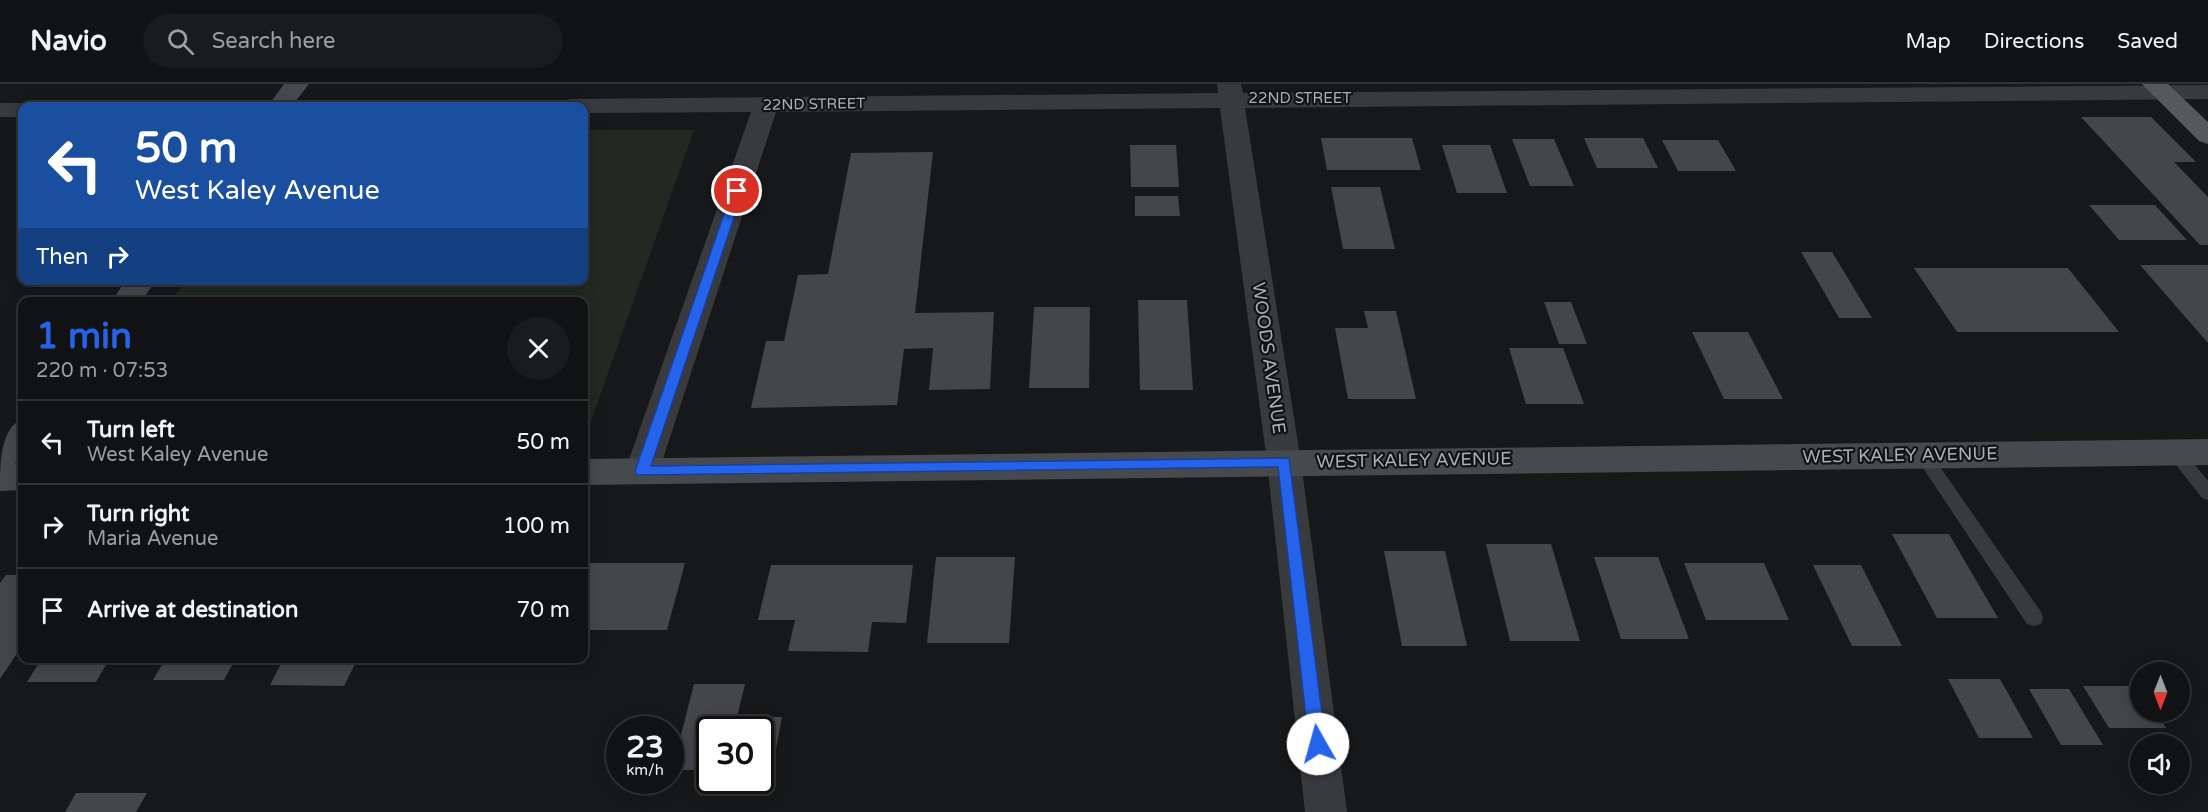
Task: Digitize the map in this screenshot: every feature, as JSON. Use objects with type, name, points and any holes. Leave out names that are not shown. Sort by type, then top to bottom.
[{"type":"main road","points":[[2158,88],[2208,136]]},
{"type":"street","points":[[283,102],[297,84]]},
{"type":"street","name":"22ND STREET","points":[[588,106],[766,105],[1230,92],[2158,88],[2208,92]]},
{"type":"street","name":"WOODS AVENUE","points":[[1230,92],[1284,462],[1326,812]]},
{"type":"street","points":[[642,471],[766,105]]},
{"type":"street","points":[[0,110],[18,110]]},
{"type":"street","points":[[129,297],[138,285]]},
{"type":"street","points":[[0,459],[18,435]]},
{"type":"street","name":"WEST KALEY AVENUE","points":[[588,472],[2208,452]]},
{"type":"street","points":[[0,478],[18,477]]},
{"type":"lane","points":[[2175,452],[2208,493]]},
{"type":"lane","points":[[1923,454],[2034,618]]},
{"type":"shaded area","points":[[588,130],[694,130],[589,427],[588,297],[174,297],[183,285],[588,285]]},
{"type":"building","points":[[2081,117],[2151,117],[2196,162],[2174,162],[2208,197],[2208,245],[2200,245]]},
{"type":"building","points":[[1321,138],[1412,138],[1421,170],[1327,170]]},
{"type":"building","points":[[1584,138],[1643,138],[1658,168],[1597,168]]},
{"type":"building","points":[[1512,139],[1554,139],[1574,186],[1530,186]]},
{"type":"building","points":[[1662,140],[1718,140],[1736,171],[1678,171]]},
{"type":"building","points":[[1130,145],[1176,145],[1179,187],[1131,187]]},
{"type":"building","points":[[1442,145],[1490,145],[1507,193],[1457,193]]},
{"type":"building","points":[[933,152],[915,313],[994,312],[990,389],[929,390],[933,348],[904,349],[897,405],[751,408],[766,341],[784,341],[798,275],[828,274],[851,153]]},
{"type":"building","points":[[1331,187],[1380,187],[1395,249],[1343,249]]},
{"type":"building","points":[[1135,196],[1178,196],[1180,216],[1135,216]]},
{"type":"building","points":[[2089,205],[2155,205],[2187,240],[2119,240]]},
{"type":"building","points":[[1801,252],[1832,252],[1872,318],[1839,318]]},
{"type":"building","points":[[2140,265],[2208,265],[2208,343]]},
{"type":"building","points":[[1914,268],[2068,268],[2119,332],[1957,332]]},
{"type":"building","points":[[1138,300],[1187,300],[1193,390],[1140,390]]},
{"type":"building","points":[[1544,302],[1571,302],[1587,344],[1559,344]]},
{"type":"building","points":[[1034,307],[1090,307],[1089,388],[1029,388]]},
{"type":"building","points":[[1364,311],[1396,311],[1416,399],[1348,399],[1335,328],[1368,328]]},
{"type":"building","points":[[1692,332],[1748,332],[1783,399],[1724,399]]},
{"type":"building","points":[[1509,348],[1563,348],[1584,404],[1526,404]]},
{"type":"building","points":[[1892,534],[1949,534],[1998,618],[1937,618]]},
{"type":"building","points":[[1486,544],[1551,544],[1580,641],[1510,641]]},
{"type":"building","points":[[1384,551],[1445,551],[1467,646],[1402,646]]},
{"type":"building","points":[[936,557],[1015,557],[1009,643],[927,643]]},
{"type":"building","points":[[1594,557],[1658,557],[1689,639],[1621,639]]},
{"type":"building","points":[[588,563],[685,563],[667,630],[588,630]]},
{"type":"building","points":[[1684,563],[1764,563],[1789,620],[1706,620]]},
{"type":"building","points":[[771,565],[913,565],[906,623],[872,622],[868,652],[788,651],[795,620],[758,620]]},
{"type":"building","points":[[1813,565],[1861,565],[1902,646],[1852,646]]},
{"type":"building","points":[[6,575],[18,575],[18,652],[0,679],[0,583]]},
{"type":"building","points":[[39,663],[107,663],[96,682],[27,682]]},
{"type":"building","points":[[163,663],[233,663],[224,680],[153,680]]},
{"type":"building","points":[[281,663],[356,663],[344,686],[270,685]]},
{"type":"building","points":[[1948,679],[2000,679],[2033,738],[1979,738]]},
{"type":"building","points":[[694,684],[745,684],[737,716],[696,716],[696,770],[684,770],[684,723]]},
{"type":"building","points":[[2083,686],[2130,686],[2130,722],[2162,722],[2166,728],[2109,728]]},
{"type":"building","points":[[2029,689],[2069,689],[2103,745],[2061,745]]},
{"type":"building","points":[[774,717],[782,717],[774,759]]},
{"type":"building","points":[[76,793],[147,793],[136,812],[65,812]]},
{"type":"route","points":[[737,191],[642,471],[1284,462],[1318,744]]}]
